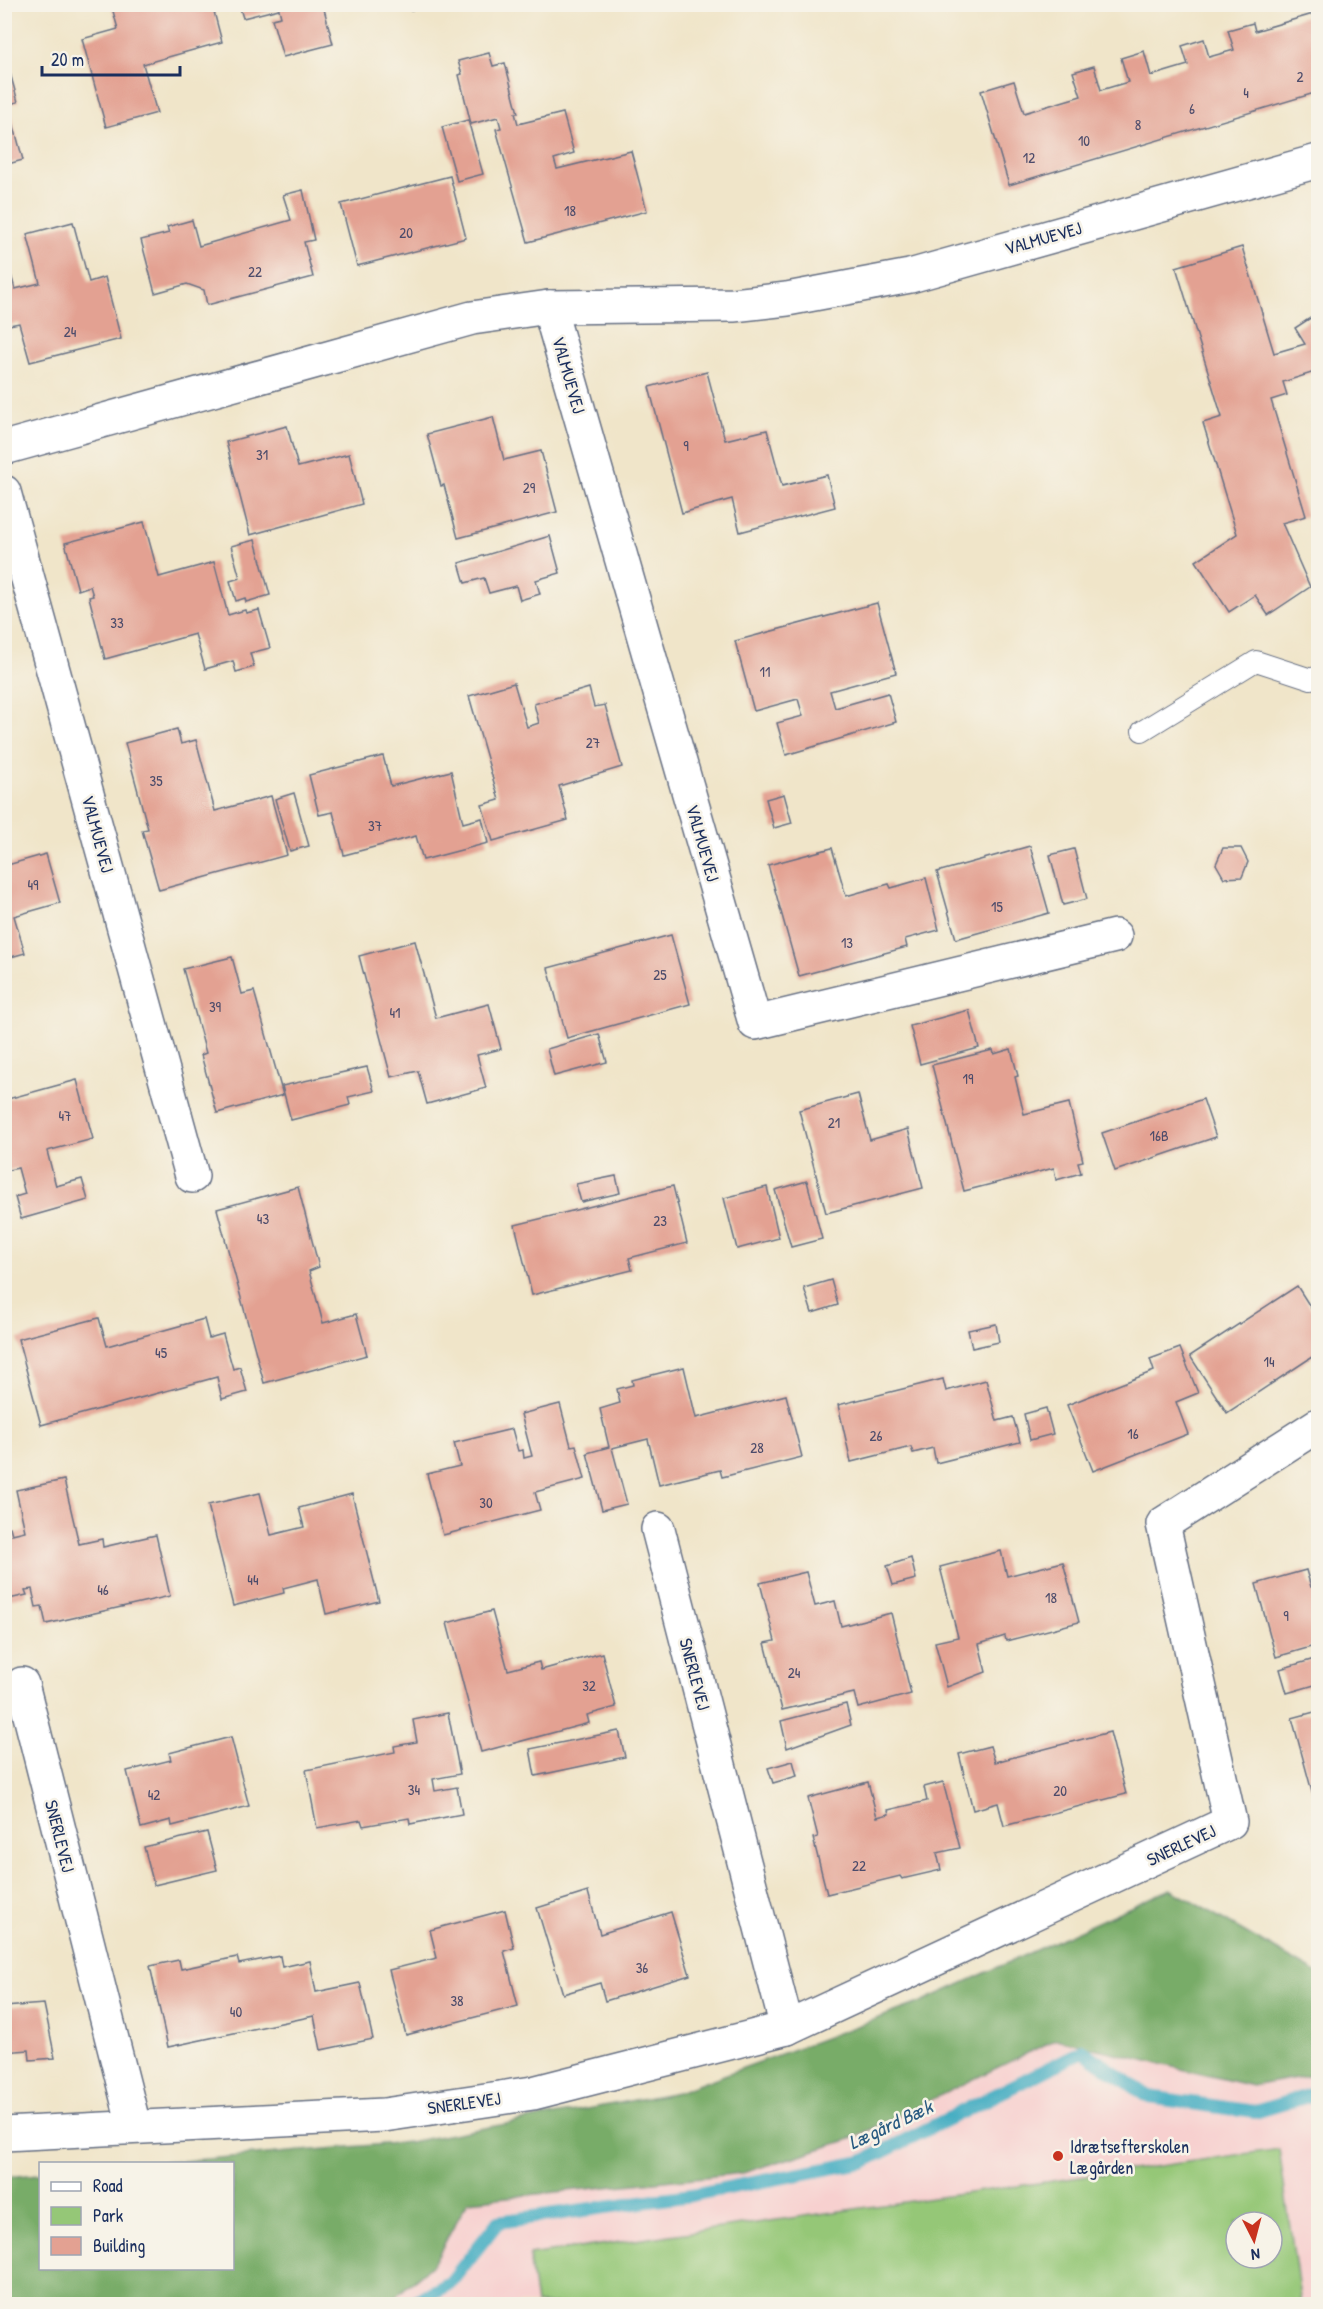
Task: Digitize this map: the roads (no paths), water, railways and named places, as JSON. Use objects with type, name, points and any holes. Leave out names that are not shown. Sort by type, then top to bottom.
[{"type":"street","name":"VALMUEVEJ","points":[[4,448],[472,318],[549,307],[733,305],[787,299],[910,276],[1318,160]]},
{"type":"street","name":"VALMUEVEJ","points":[[549,307],[755,1023],[1115,936]]},
{"type":"street","name":"VALMUEVEJ","points":[[4,492],[192,1176]]},
{"type":"street","name":"SNERLEVEJ","points":[[4,2134],[384,2115],[533,2093],[787,2028],[1230,1822],[1164,1524],[1318,1425]]},
{"type":"street","name":"SNERLEVEJ","points":[[658,1529],[787,2028]]},
{"type":"street","name":"SNERLEVEJ","points":[[22,1684],[134,2126]]},
{"type":"lane","points":[[1142,731],[1256,661],[1311,679],[1318,676]]},
{"type":"waterway","name":"Lægård Bæk","points":[[411,2304],[450,2283],[498,2222],[691,2195],[862,2162],[1083,2051],[1149,2097],[1255,2112],[1318,2093]]},
{"type":"place","name":"Idrætsefterskolen Lægården","points":[[1058,2156]]}]
